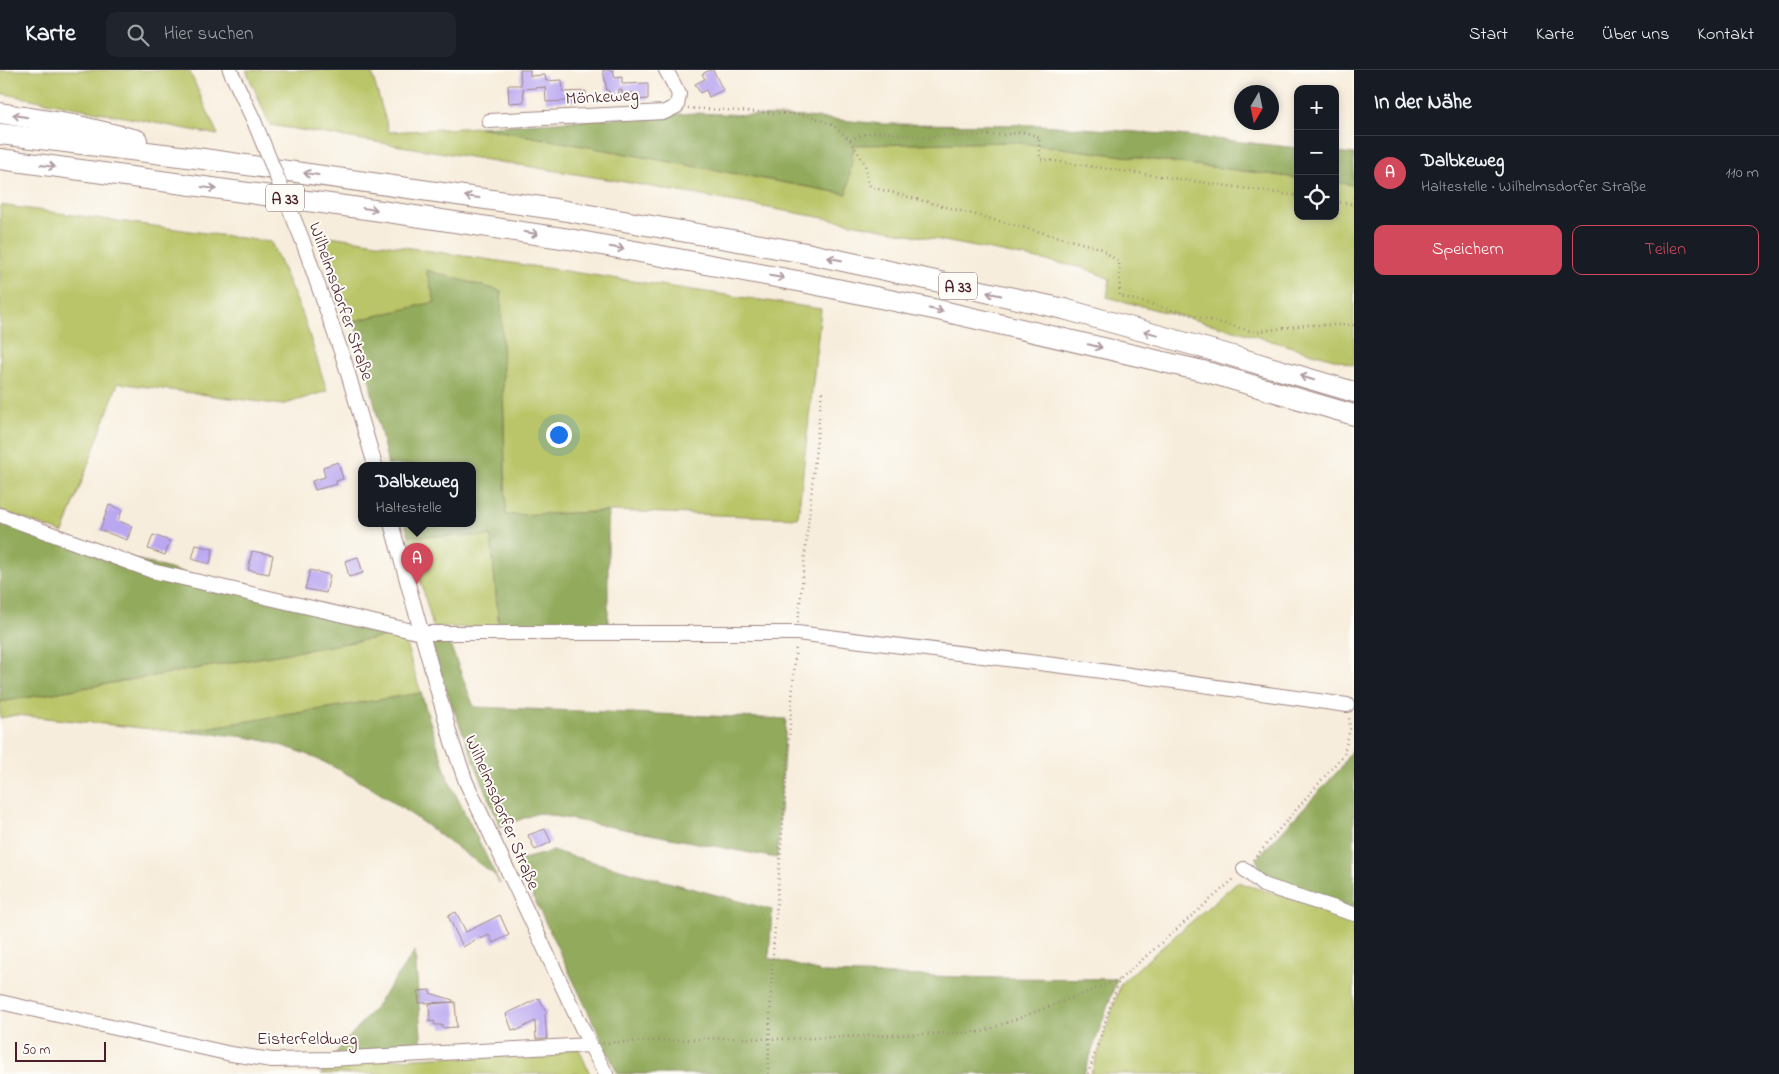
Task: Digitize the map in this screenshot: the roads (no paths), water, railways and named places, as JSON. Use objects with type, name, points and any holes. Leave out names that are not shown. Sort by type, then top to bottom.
[{"type":"highway","points":[[0,113],[74,125],[164,146],[204,159]]},
{"type":"highway","name":"A 33","points":[[0,134],[204,159],[555,209],[806,253],[1064,309],[1354,392]]},
{"type":"highway","name":"A 33","points":[[0,160],[381,211],[569,239],[803,282],[947,312],[1207,372],[1354,415]]},
{"type":"street","name":"Wilhelmsdorfer Straße","points":[[230,70],[254,121],[302,238],[344,360],[374,462]]},
{"type":"street","name":"Mönkeweg","points":[[488,121],[664,112],[677,106],[679,94],[666,70]]},
{"type":"street","points":[[0,515],[152,571],[421,633],[797,633],[1087,669],[1347,705]]},
{"type":"street","name":"Wilhelmsdorfer Straße","points":[[392,527],[452,742],[466,782],[590,1045],[606,1074]]},
{"type":"street","points":[[1244,869],[1263,885],[1354,914]]},
{"type":"street","name":"Eisterfeldweg","points":[[0,1002],[231,1054],[272,1060],[330,1059],[590,1045]]},
{"type":"place","name":"Dalbkeweg","points":[[417,584]]}]
